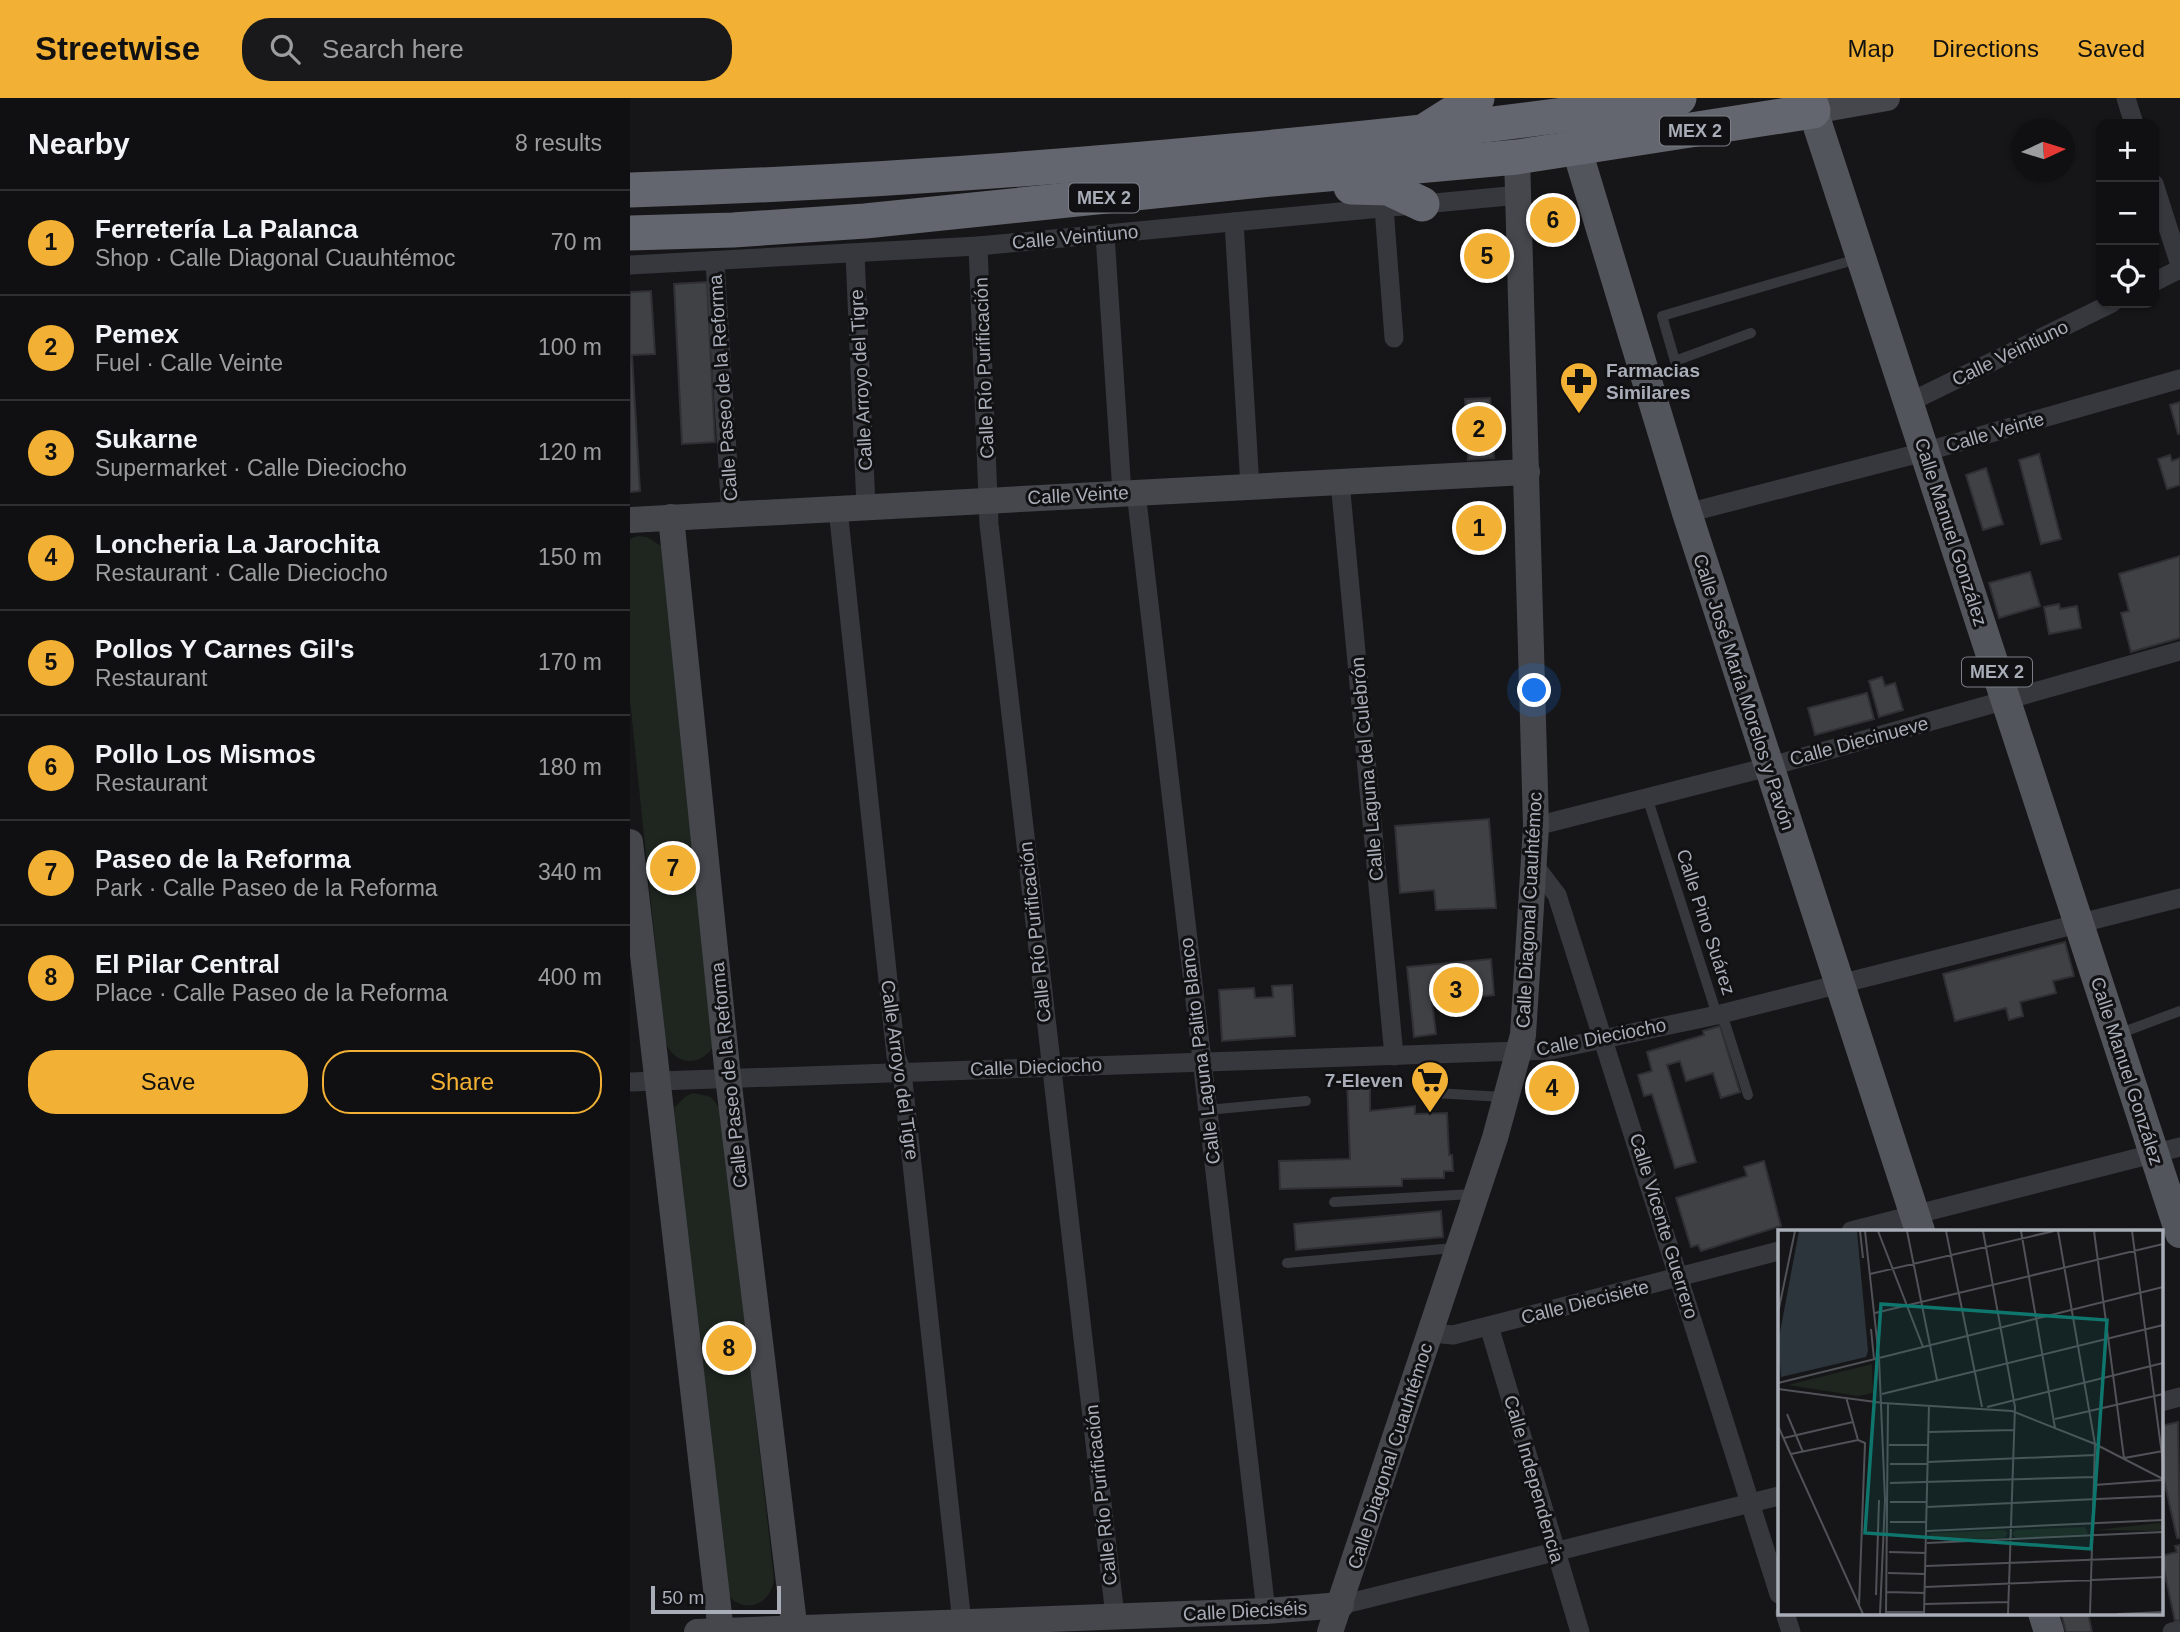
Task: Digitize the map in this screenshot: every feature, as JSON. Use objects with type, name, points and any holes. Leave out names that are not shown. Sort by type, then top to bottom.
[{"type":"highway","points":[[1420,133],[1477,98]]},
{"type":"highway","name":"MEX 2","points":[[630,190],[864,182],[1420,133],[1517,110],[1679,98]]},
{"type":"highway","name":"MEX 2","points":[[630,233],[733,230],[865,221],[1517,157],[1577,150],[1811,105]]},
{"type":"highway","points":[[1565,107],[1577,150]]},
{"type":"highway","points":[[1517,110],[1517,157]]},
{"type":"highway","points":[[1282,178],[1313,187],[1388,188],[1422,204]]},
{"type":"main road","name":"Calle Manuel González","points":[[1811,105],[2115,1035],[2167,1150],[2180,1233]]},
{"type":"main road","name":"Calle José María Morelos y Pavón","points":[[1577,150],[1687,513],[1917,1223]]},
{"type":"main road","points":[[2043,1614],[2049,1632]]},
{"type":"street","points":[[1811,105],[1887,98]]},
{"type":"street","points":[[2126,98],[2132,119]]},
{"type":"street","name":"Calle Diagonal Cuauhtémoc","points":[[1330,1632],[1507,1097],[1519,1052],[1529,974],[1536,826],[1517,157]]},
{"type":"street","name":"Calle Veintiuno","points":[[630,265],[978,246],[1519,195]]},
{"type":"street","points":[[2159,200],[2180,267],[2159,279]]},
{"type":"street","points":[[1384,208],[1394,338]]},
{"type":"street","points":[[1234,222],[1250,486]]},
{"type":"street","name":"Calle Laguna Palito Blanco","points":[[1105,235],[1129,492],[1207,1110],[1266,1611]]},
{"type":"street","name":"Calle Río Purificación","points":[[978,246],[989,524],[1115,1616]]},
{"type":"street","name":"Calle Arroyo del Tigre","points":[[855,254],[866,506]]},
{"type":"street","name":"Calle Paseo de la Reforma","points":[[715,262],[732,514]]},
{"type":"street","name":"Calle Veintiuno","points":[[1908,403],[2102,308]]},
{"type":"street","name":"Calle Veinte","points":[[1687,513],[1924,452],[2180,379]]},
{"type":"street","name":"Calle Veinte","points":[[630,520],[1527,472]]},
{"type":"street","name":"Calle Laguna del Culebrón","points":[[1340,482],[1394,1056]]},
{"type":"street","name":"Calle Arroyo del Tigre","points":[[838,509],[896,1056],[902,1072],[963,1627]]},
{"type":"street","name":"Calle Paseo de la Reforma","points":[[671,517],[729,1077],[795,1630]]},
{"type":"street","name":"Calle Diecinueve","points":[[1536,826],[1768,766],[2180,651]]},
{"type":"street","points":[[630,842],[713,1632]]},
{"type":"street","name":"Calle Vicente Guerrero","points":[[1534,865],[1557,895],[1605,1037],[1778,1591]]},
{"type":"street","name":"Calle Dieciocho","points":[[630,1082],[1200,1060],[1552,1050],[1717,1015],[2180,898]]},
{"type":"street","points":[[1860,1230],[1917,1223],[2167,1150]]},
{"type":"street","name":"Calle Diecisiete","points":[[1430,1333],[1453,1335],[1778,1251]]},
{"type":"street","name":"Calle Independencia","points":[[1489,1326],[1580,1632]]},
{"type":"street","points":[[2162,1402],[2180,1397]]},
{"type":"street","name":"Calle Dieciséis","points":[[713,1632],[1064,1625],[1115,1616],[1266,1611],[1341,1605],[1778,1496]]},
{"type":"street","points":[[1785,1614],[1791,1632]]},
{"type":"street","points":[[2172,1632],[2180,1630]]},
{"type":"lane","points":[[1751,333],[1675,360],[1662,316],[1861,258]]},
{"type":"lane","name":"Calle Pino Suárez","points":[[1647,797],[1717,1015],[1725,1023],[1748,1095]]},
{"type":"lane","points":[[2115,1035],[2180,1011]]},
{"type":"lane","points":[[1429,1055],[1431,1088],[1435,1093],[1507,1097]]},
{"type":"lane","points":[[1207,1110],[1306,1101]]},
{"type":"lane","points":[[1334,1202],[1476,1194]]},
{"type":"lane","points":[[1287,1263],[1458,1248]]},
{"type":"shaded area","points":[[647,537],[661,546],[715,1043],[703,1057],[688,1061],[674,1055],[665,1040],[630,700],[630,539]]},
{"type":"shaded area","points":[[694,1093],[711,1097],[721,1110],[774,1579],[768,1596],[748,1605],[740,1604],[726,1593],[674,1108],[686,1096]]},
{"type":"building","points":[[707,282],[715,442],[682,444],[674,284]]},
{"type":"building","points":[[651,291],[655,354],[632,355],[640,491],[630,492],[630,292]]},
{"type":"building","points":[[1490,398],[1494,458],[1468,460],[1465,399]]},
{"type":"building","points":[[2180,402],[2180,433],[2178,434],[2170,405]]},
{"type":"building","points":[[2039,454],[2061,539],[2041,544],[2019,460]]},
{"type":"building","points":[[2170,455],[2172,461],[2180,458],[2180,485],[2167,489],[2158,459]]},
{"type":"building","points":[[1986,468],[2003,524],[1983,530],[1966,475]]},
{"type":"building","points":[[2180,556],[2180,638],[2131,652],[2121,613],[2129,611],[2119,574]]},
{"type":"building","points":[[2030,572],[2040,606],[1999,618],[1989,583]]},
{"type":"building","points":[[2059,604],[2060,609],[2077,606],[2081,628],[2049,634],[2044,607]]},
{"type":"building","points":[[1882,677],[1885,686],[1895,683],[1903,710],[1879,717],[1869,681]]},
{"type":"building","points":[[1867,693],[1874,719],[1815,735],[1808,708]]},
{"type":"building","points":[[1489,819],[1496,908],[1436,910],[1434,890],[1400,893],[1395,826]]},
{"type":"building","points":[[2065,942],[2074,976],[2053,981],[2056,993],[2020,1002],[2023,1016],[2009,1020],[2006,1008],[1955,1021],[1943,974]]},
{"type":"building","points":[[1491,959],[1494,995],[1432,1002],[1436,1034],[1414,1037],[1407,967]]},
{"type":"building","points":[[1292,985],[1295,1036],[1222,1041],[1219,990],[1254,988],[1255,998],[1273,997],[1272,986]]},
{"type":"building","points":[[1720,1026],[1740,1092],[1721,1098],[1713,1073],[1686,1081],[1680,1061],[1667,1065],[1696,1162],[1675,1168],[1652,1094],[1644,1096],[1638,1075],[1652,1071],[1647,1052],[1704,1035],[1703,1031]]},
{"type":"building","points":[[1347,1081],[1370,1081],[1370,1111],[1415,1106],[1415,1114],[1447,1113],[1449,1155],[1452,1155],[1453,1171],[1444,1171],[1444,1178],[1402,1179],[1402,1186],[1280,1189],[1279,1161],[1350,1159]]},
{"type":"building","points":[[1764,1161],[1781,1226],[1701,1251],[1698,1245],[1691,1247],[1676,1198],[1747,1176],[1744,1167]]},
{"type":"building","points":[[1441,1211],[1443,1237],[1296,1250],[1294,1224]]},
{"type":"building","points":[[2178,1422],[2180,1538],[2177,1538],[2164,1480],[2162,1481],[2162,1426]]},
{"type":"building","points":[[2180,1545],[2180,1620],[2175,1621],[2162,1556],[2177,1552],[2175,1546]]},
{"type":"building","points":[[2061,1614],[2088,1614],[2092,1632],[2066,1632]]},
{"type":"place","name":"Pollo Los Mismos","points":[[1553,220]]},
{"type":"place","name":"Pollos Y Carnes Gil's","points":[[1487,256]]},
{"type":"place","name":"Farmacias Similares","points":[[1579,415]]},
{"type":"place","name":"Pemex","points":[[1479,429]]},
{"type":"place","name":"Ferretería La Palanca","points":[[1479,528]]},
{"type":"place","name":"Paseo de la Reforma","points":[[673,868]]},
{"type":"place","name":"Sukarne","points":[[1456,990]]},
{"type":"place","name":"Loncheria La Jarochita","points":[[1552,1088]]},
{"type":"place","name":"7-Eleven","points":[[1430,1114]]},
{"type":"place","name":"El Pilar Central","points":[[729,1348]]}]
